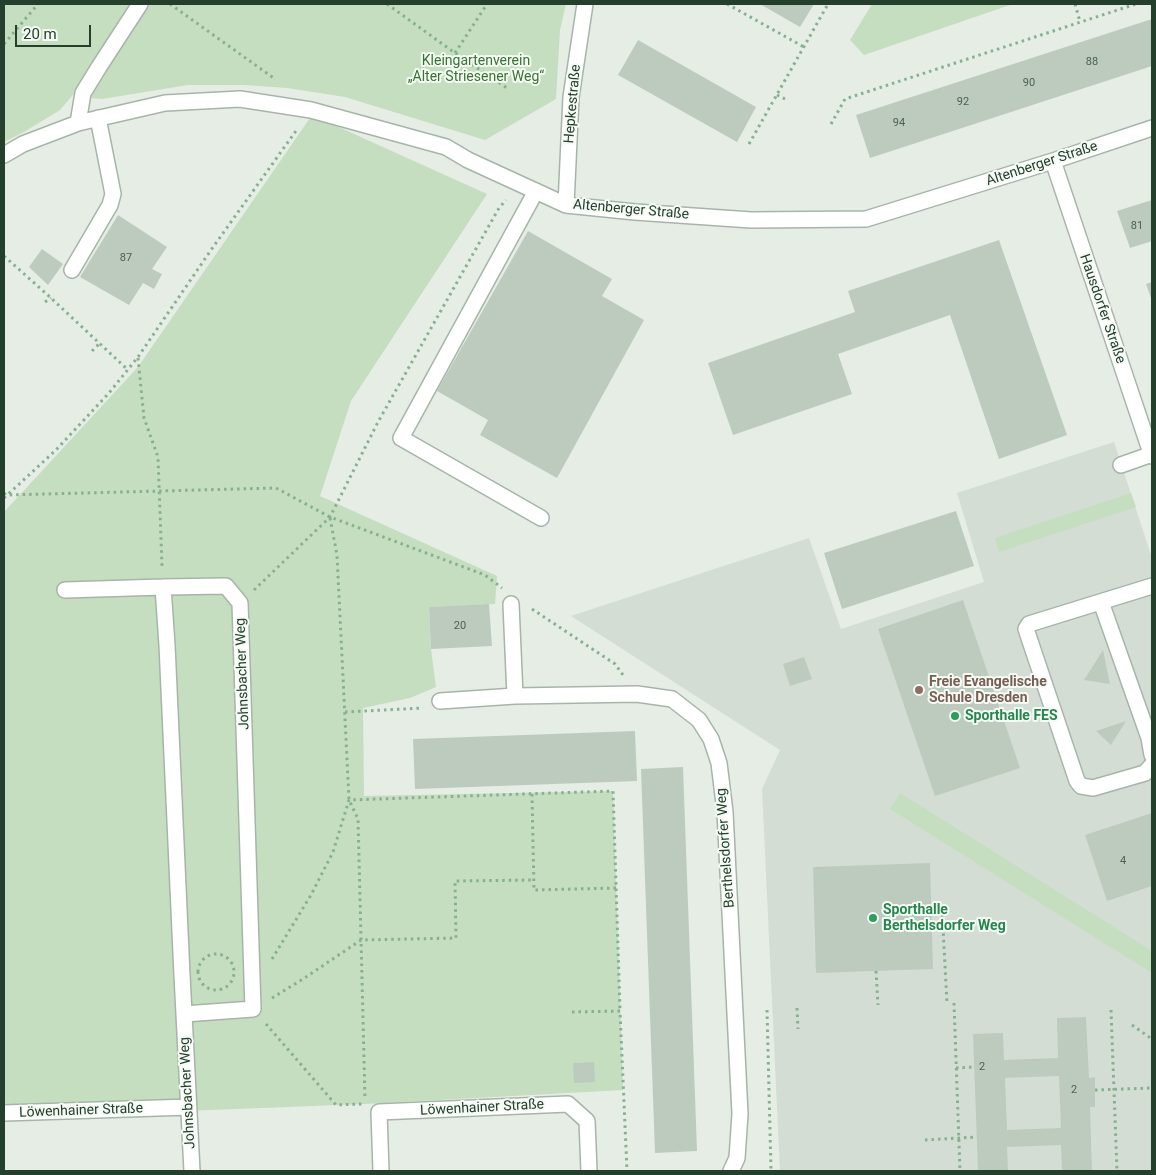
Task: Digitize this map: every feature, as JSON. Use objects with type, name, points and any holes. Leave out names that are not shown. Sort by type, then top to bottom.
[{"type":"street","points":[[78,123],[84,93],[140,4]]},
{"type":"street","name":"Hepkestraße","points":[[566,205],[571,97],[585,4]]},
{"type":"street","name":"Altenberger Straße","points":[[4,154],[78,123],[98,118],[165,103],[240,100],[311,110],[446,147],[468,160],[566,205],[751,220],[866,219],[1152,128]]},
{"type":"street","points":[[72,270],[110,205],[114,194],[98,118]]},
{"type":"street","name":"Hausdorfer Straße","points":[[1053,161],[1152,455]]},
{"type":"street","points":[[536,191],[401,438],[540,518]]},
{"type":"street","points":[[1121,464],[1152,455]]},
{"type":"street","name":"Johnsbacher Weg","points":[[192,1171],[163,587],[226,586],[240,603],[253,1009]]},
{"type":"street","points":[[1152,586],[1029,624],[1026,630],[1077,781],[1081,786],[1093,788],[1145,773],[1152,765]]},
{"type":"street","points":[[65,590],[163,587]]},
{"type":"street","points":[[1101,602],[1148,738],[1152,755]]},
{"type":"street","points":[[510,604],[514,696]]},
{"type":"street","name":"Berthelsdorfer Weg","points":[[440,701],[514,696],[637,694],[672,699],[699,720],[711,739],[719,763],[725,812],[740,1114],[736,1158],[731,1171]]},
{"type":"street","points":[[184,1014],[253,1009]]},
{"type":"street","name":"Löwenhainer Straße","points":[[381,1171],[379,1112],[568,1104],[587,1120],[589,1171]]},
{"type":"street","name":"Löwenhainer Straße","points":[[4,1114],[189,1107]]},
{"type":"path","points":[[4,44],[38,4]]},
{"type":"path","points":[[170,4],[274,78]]},
{"type":"path","points":[[387,4],[506,88]]},
{"type":"path","points":[[455,53],[487,4]]},
{"type":"path","points":[[727,4],[804,47]]},
{"type":"path","points":[[750,144],[828,4]]},
{"type":"path","points":[[1075,4],[1080,22]]},
{"type":"path","points":[[831,124],[845,99],[1136,4]]},
{"type":"path","points":[[777,95],[785,99]]},
{"type":"path","points":[[5,495],[56,450],[128,370],[311,110]]},
{"type":"path","points":[[240,603],[330,517],[378,422],[499,208],[518,183]]},
{"type":"path","points":[[4,256],[128,370]]},
{"type":"path","points":[[45,302],[51,298]]},
{"type":"path","points":[[92,351],[99,344]]},
{"type":"path","points":[[138,357],[144,418],[158,457],[163,587]]},
{"type":"path","points":[[5,495],[276,488],[330,517],[338,555],[349,800],[333,852],[311,895],[267,966],[253,979]]},
{"type":"path","points":[[345,712],[436,708],[440,701]]},
{"type":"path","points":[[349,800],[613,791],[627,1171]]},
{"type":"path","points":[[532,794],[534,890],[616,888]]},
{"type":"path","points":[[349,800],[358,819],[361,940],[365,1104],[336,1105],[253,1009],[303,979],[361,940],[456,938],[455,882],[534,880]]},
{"type":"path","points":[[934,910],[942,909],[947,1003]]},
{"type":"path","points":[[215,954],[222,955],[228,959],[234,973],[229,984],[217,990],[205,986],[198,975],[202,961],[208,956],[215,954]]},
{"type":"path","points":[[876,971],[878,1005]]},
{"type":"path","points":[[954,1003],[960,1171]]},
{"type":"path","points":[[797,1008],[798,1029]]},
{"type":"path","points":[[767,1010],[771,1171]]},
{"type":"path","points":[[1111,1010],[1116,1171]]},
{"type":"path","points":[[572,1012],[620,1011]]},
{"type":"path","points":[[1132,1025],[1152,1039]]},
{"type":"path","points":[[956,1068],[974,1067]]},
{"type":"path","points":[[1095,1090],[1152,1088]]},
{"type":"path","points":[[925,1140],[977,1138]]},
{"type":"shaded area","points":[[1114,442],[1152,558],[1152,1171],[780,1171],[762,789],[780,750],[571,616],[809,538],[841,629],[984,582],[957,493]]},
{"type":"green space","name":"Kleingartenverein „Alter Striesener Weg“","points":[[4,4],[566,4],[560,30],[556,99],[485,140],[345,97],[287,88],[244,85],[188,85],[102,99],[90,98],[77,90],[60,110],[4,142]]},
{"type":"green space","points":[[872,4],[1013,4],[864,55],[850,40]]},
{"type":"green space","points":[[312,115],[487,194],[351,401],[320,496],[497,576],[495,604],[429,607],[431,649],[436,687],[410,698],[363,708],[364,796],[613,791],[623,1090],[365,1104],[4,1118],[4,512],[138,367]]},
{"type":"green space","points":[[1131,493],[1136,507],[999,552],[995,538]]},
{"type":"green space","points":[[900,793],[1152,951],[1152,973],[890,809]]},
{"type":"building","points":[[760,4],[814,4],[800,27]]},
{"type":"building","points":[[1152,19],[1152,66],[870,158],[856,115]]},
{"type":"building","points":[[638,40],[756,107],[737,142],[618,75]]},
{"type":"building","points":[[1152,200],[1152,241],[1130,248],[1117,211]]},
{"type":"building","points":[[118,215],[167,247],[152,269],[162,274],[154,289],[143,283],[129,305],[80,277]]},
{"type":"building","points":[[528,231],[612,279],[602,296],[644,320],[557,478],[480,435],[488,420],[437,391]]},
{"type":"building","points":[[999,240],[1067,435],[999,459],[950,315],[838,354],[852,394],[733,435],[708,363],[855,312],[848,291]]},
{"type":"building","points":[[42,249],[63,264],[48,285],[29,267]]},
{"type":"building","points":[[1152,282],[1152,301],[1146,284]]},
{"type":"building","points":[[956,511],[974,566],[842,609],[824,553]]},
{"type":"building","name":"Sporthalle FES","points":[[963,600],[1020,768],[935,796],[878,629]]},
{"type":"building","points":[[489,604],[492,646],[431,649],[429,607]]},
{"type":"building","points":[[1103,650],[1110,684],[1084,680]]},
{"type":"building","points":[[804,657],[812,679],[790,686],[783,664]]},
{"type":"building","points":[[1126,721],[1111,745],[1096,731]]},
{"type":"building","points":[[635,731],[637,781],[415,789],[413,739]]},
{"type":"building","points":[[683,767],[697,1151],[655,1153],[641,769]]},
{"type":"building","points":[[1152,813],[1152,886],[1107,901],[1085,835]]},
{"type":"building","name":"Sporthalle Berthelsdorfer Weg","points":[[930,863],[933,969],[816,973],[813,867]]},
{"type":"building","points":[[1086,1017],[1089,1078],[1095,1077],[1095,1107],[1090,1107],[1092,1171],[1062,1171],[1061,1145],[1007,1147],[1008,1171],[978,1171],[973,1034],[1003,1033],[1004,1060],[1058,1058],[1057,1018]],"holes":[[[1059,1076],[1061,1128],[1007,1130],[1005,1078]]]},
{"type":"building","points":[[594,1062],[595,1082],[574,1083],[573,1063]]},
{"type":"place","name":"Freie Evangelische Schule Dresden","points":[[919,690]]},
{"type":"place","name":"Sporthalle FES","points":[[955,716]]},
{"type":"place","name":"Sporthalle Berthelsdorfer Weg","points":[[873,918]]}]
